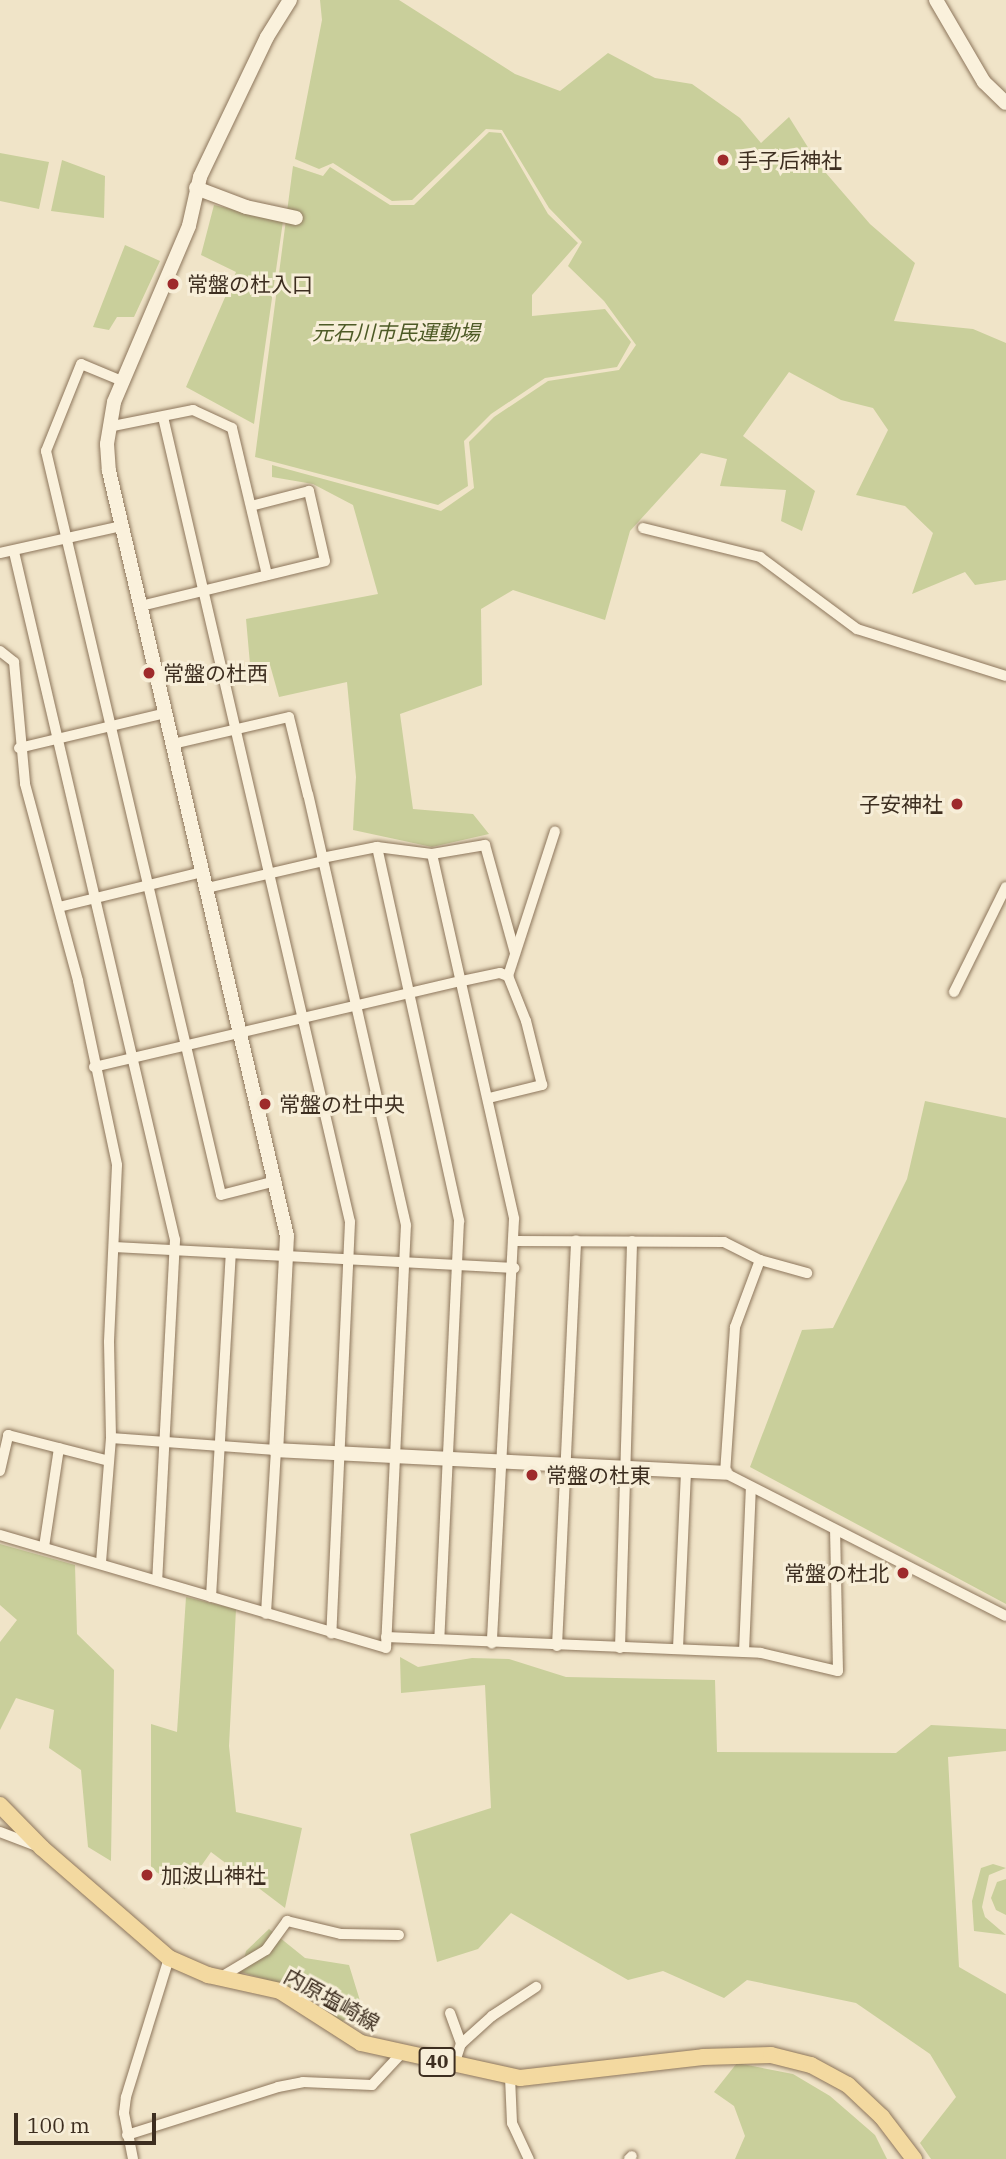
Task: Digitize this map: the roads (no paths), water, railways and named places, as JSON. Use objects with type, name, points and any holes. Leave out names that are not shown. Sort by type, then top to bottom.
[{"type":"main road","name":"内原塩崎線","points":[[0,1805],[42,1848],[169,1958],[219,1978],[280,1991],[361,2043],[400,2055],[510,2077],[536,2078],[703,2057],[771,2055],[811,2065],[848,2085],[882,2118],[914,2159]]},
{"type":"street","points":[[266,1614],[287,1257],[276,1181],[109,471],[108,427],[122,381],[189,226],[196,188],[267,37],[290,0]]},
{"type":"street","points":[[936,0],[984,82],[1006,103]]},
{"type":"street","points":[[196,188],[246,207],[296,218]]},
{"type":"street","points":[[122,381],[80,364],[46,451],[220,1195],[276,1181]]},
{"type":"street","points":[[108,427],[193,410],[232,428],[267,575]]},
{"type":"street","points":[[163,417],[348,1207],[352,1260],[338,1454],[331,1634]]},
{"type":"street","points":[[141,606],[325,561],[309,491],[251,506]]},
{"type":"street","points":[[0,553],[15,552],[122,526]]},
{"type":"street","points":[[643,528],[760,557],[858,629],[1006,676]]},
{"type":"street","points":[[15,552],[174,1250],[157,1580]]},
{"type":"street","points":[[0,651],[13,662],[19,748],[43,857],[59,907],[117,1165],[109,1342],[111,1438],[101,1562]]},
{"type":"street","points":[[19,748],[166,713]]},
{"type":"street","points":[[0,1535],[101,1562],[331,1634],[386,1648],[406,1263],[404,1209],[323,860],[289,717],[173,744]]},
{"type":"street","points":[[489,1098],[542,1085],[526,1021],[508,976],[555,831]]},
{"type":"street","points":[[207,888],[377,847],[432,854],[485,845],[515,953]]},
{"type":"street","points":[[377,847],[453,1180],[460,1266],[439,1639]]},
{"type":"street","points":[[432,854],[508,1179],[515,1241],[492,1643]]},
{"type":"street","points":[[59,907],[203,873]]},
{"type":"street","points":[[954,992],[1006,887]]},
{"type":"street","points":[[94,1067],[462,981],[500,973],[508,976]]},
{"type":"street","points":[[557,1646],[562,1466],[576,1240]]},
{"type":"street","points":[[515,1241],[724,1242],[760,1260],[807,1273]]},
{"type":"street","points":[[621,1648],[628,1470],[632,1241]]},
{"type":"street","points":[[114,1247],[514,1268]]},
{"type":"street","points":[[211,1597],[218,1447],[232,1254]]},
{"type":"street","points":[[724,1473],[735,1327],[760,1260]]},
{"type":"street","points":[[0,1471],[8,1435],[109,1461]]},
{"type":"street","points":[[111,1438],[338,1454],[724,1473],[1006,1616]]},
{"type":"street","points":[[44,1547],[59,1448]]},
{"type":"street","points":[[678,1648],[686,1471]]},
{"type":"street","points":[[744,1652],[751,1487]]},
{"type":"street","points":[[386,1637],[744,1652],[838,1671],[835,1530]]},
{"type":"street","points":[[0,1832],[42,1848]]},
{"type":"street","points":[[219,1978],[265,1951],[287,1921],[341,1934],[399,1935]]},
{"type":"street","points":[[133,2159],[127,2135],[126,2097],[169,1958]]},
{"type":"street","points":[[454,2065],[461,2045],[492,2016],[536,1987]]},
{"type":"street","points":[[450,2013],[461,2045]]},
{"type":"street","points":[[127,2135],[278,2087],[303,2082],[372,2085],[400,2055]]},
{"type":"street","points":[[510,2077],[512,2123],[530,2159]]},
{"type":"place","name":"手子后神社","points":[[723,160]]},
{"type":"place","name":"常盤の杜入口","points":[[173,284]]},
{"type":"place","name":"常盤の杜西","points":[[149,673]]},
{"type":"place","name":"子安神社","points":[[957,804]]},
{"type":"place","name":"常盤の杜中央","points":[[265,1104]]},
{"type":"place","name":"常盤の杜東","points":[[532,1475]]},
{"type":"place","name":"常盤の杜北","points":[[903,1573]]},
{"type":"place","name":"加波山神社","points":[[147,1875]]},
{"type":"park label","name":"元石川市民運動場","points":[[396,332]]}]
